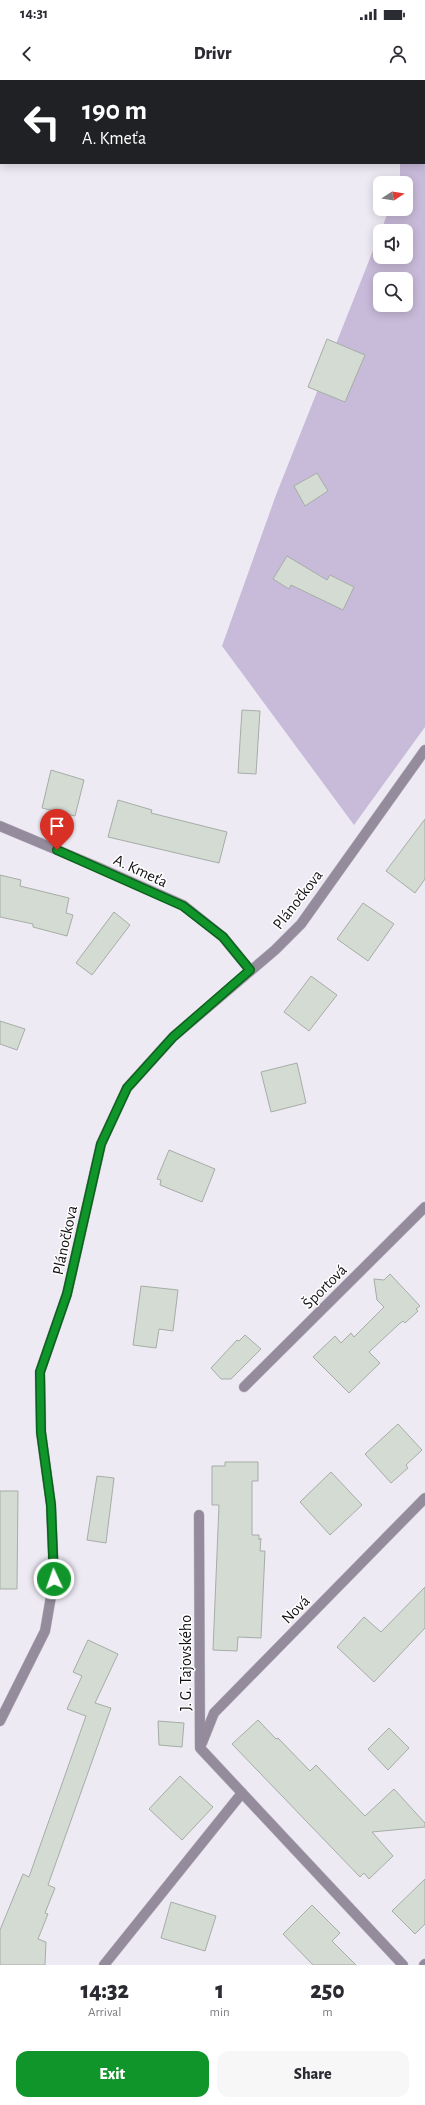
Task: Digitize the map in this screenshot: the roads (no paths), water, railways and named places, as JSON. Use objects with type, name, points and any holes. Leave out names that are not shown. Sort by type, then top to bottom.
[{"type":"street","name":"Plánočkova","points":[[0,1721],[46,1631],[54,1579],[51,1505],[41,1432],[40,1372],[67,1294],[101,1144],[127,1088],[173,1037],[275,950],[301,924],[425,750]]},
{"type":"street","name":"A. Kmeťa","points":[[0,826],[100,868],[183,906],[223,937],[250,970]]},
{"type":"street","name":"Športová","points":[[244,1387],[425,1207]]},
{"type":"street","name":"Nová","points":[[200,1748],[214,1713],[425,1498]]},
{"type":"street","name":"J. G. Tajovského","points":[[200,1515],[200,1748]]},
{"type":"street","points":[[200,1748],[403,1965]]},
{"type":"street","points":[[104,1965],[242,1793]]}]
